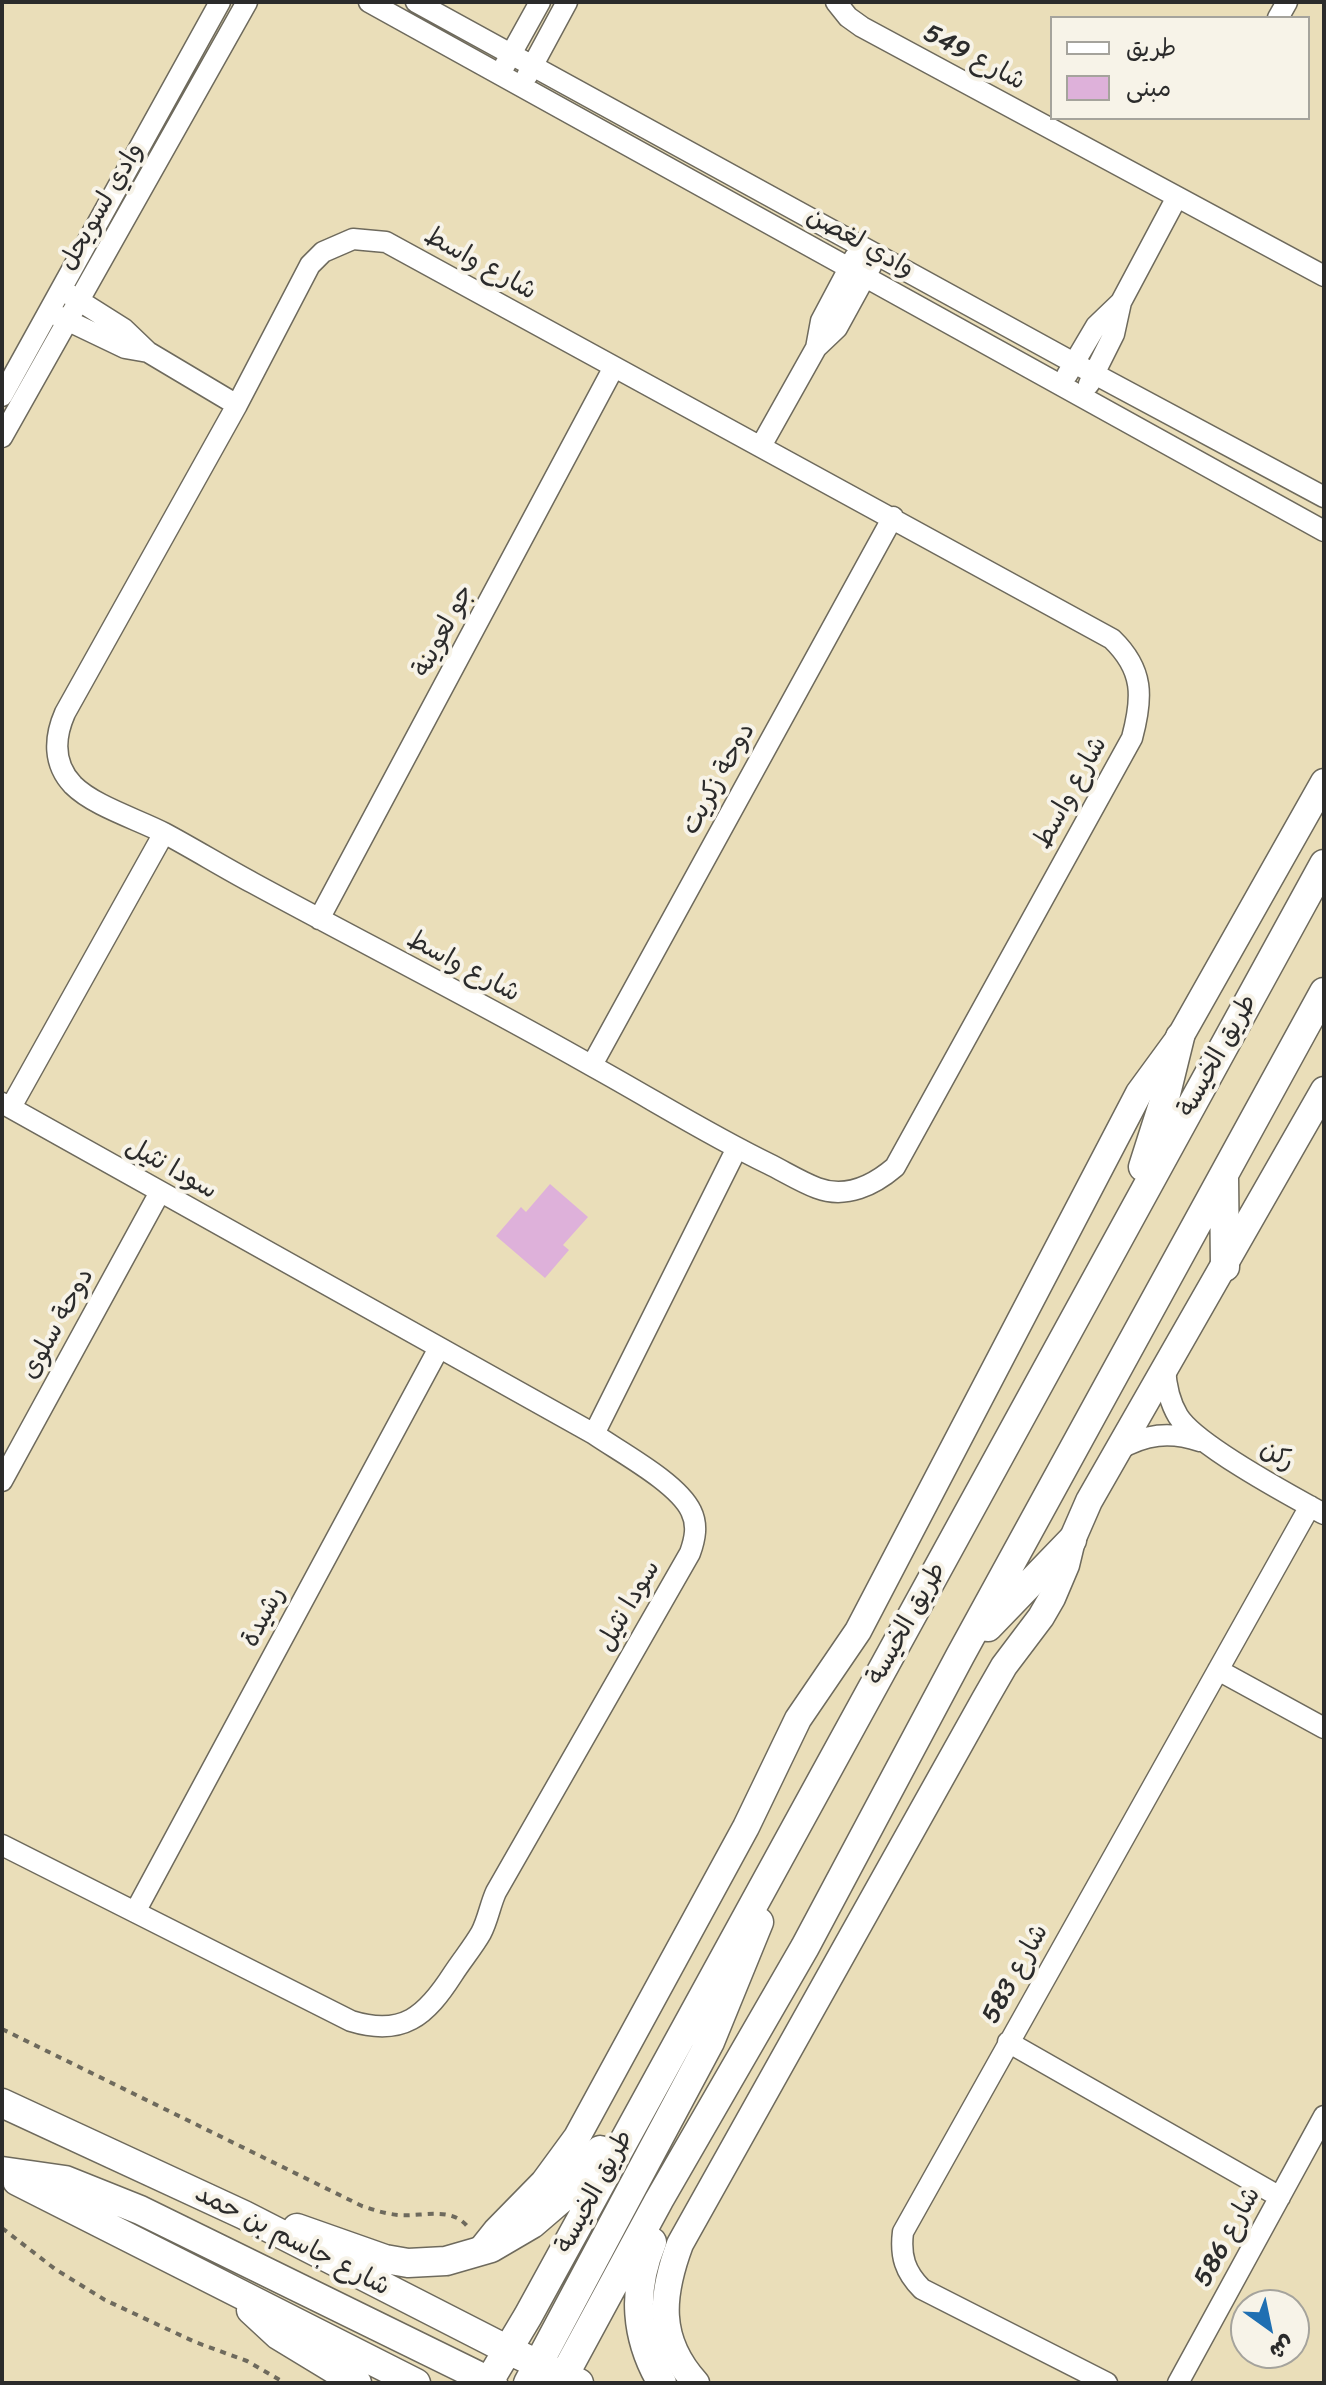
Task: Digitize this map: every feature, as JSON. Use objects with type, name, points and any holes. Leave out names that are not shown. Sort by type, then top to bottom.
[{"type":"main road","name":"طريق الخيسة","points":[[508,2350],[1324,864]]},
{"type":"main road","points":[[531,2380],[659,2200],[805,1947],[960,1656],[1324,992]]},
{"type":"main road","points":[[1135,1207],[1180,1037]]},
{"type":"main road","points":[[1224,1174],[1225,1267]]},
{"type":"main road","points":[[960,1656],[1072,1540]]},
{"type":"main road","points":[[531,2380],[710,2042],[753,1941],[785,1845]]},
{"type":"main road","name":"شارع جاسم بن حمد","points":[[2,2103],[244,2215],[508,2350],[531,2380]]},
{"type":"main road","points":[[244,2215],[314,2232],[385,2259],[408,2263],[446,2261],[476,2242],[510,2237],[552,2209],[581,2178],[618,2125],[641,2106]]},
{"type":"main road","points":[[2,2172],[65,2180],[531,2380]]},
{"type":"main road","points":[[2,2172],[416,2383]]},
{"type":"main road","points":[[659,2200],[659,2223],[643,2265],[638,2291],[643,2337],[662,2383]]},
{"type":"main road","points":[[227,2287],[278,2335],[357,2383]]},
{"type":"street","name":"وادي لسويحل","points":[[70,295],[220,2]]},
{"type":"street","name":"وادي لسويحل","points":[[2,437],[58,316],[247,2]]},
{"type":"street","name":"وادي لغصن","points":[[369,2],[1324,531]]},
{"type":"street","name":"وادي لغصن","points":[[416,2],[1324,497]]},
{"type":"street","points":[[500,75],[540,2]]},
{"type":"street","points":[[521,86],[567,2]]},
{"type":"street","name":"شارع 549","points":[[836,2],[848,17],[862,27],[1324,276]]},
{"type":"street","points":[[1061,385],[1096,326],[1121,302],[1177,197]]},
{"type":"street","name":"شارع واسط","points":[[353,239],[386,242],[614,367],[1112,639],[1131,661],[1137,676],[1140,711],[1132,738],[895,1167],[880,1180],[862,1188],[840,1192],[820,1189],[737,1148],[592,1065],[75,787],[58,760],[58,727],[237,405],[310,265],[323,252],[353,239]]},
{"type":"street","points":[[761,446],[816,348],[837,328],[869,251]]},
{"type":"street","points":[[70,295],[124,329],[148,352],[237,405]]},
{"type":"street","points":[[1083,397],[1118,324],[1121,302]]},
{"type":"street","name":"وادي لسويحل","points":[[2,396],[58,316]]},
{"type":"street","points":[[58,316],[125,348],[148,352]]},
{"type":"street","name":"جو لعوينة","points":[[319,919],[614,367]]},
{"type":"street","name":"دوحة زكريت","points":[[592,1065],[893,517]]},
{"type":"street","name":"طريق الخيسة","points":[[476,2242],[544,2182],[577,2137],[746,1827],[798,1719],[858,1631],[1139,1093],[1180,1037],[1324,782]]},
{"type":"street","points":[[6,1105],[164,833]]},
{"type":"street","points":[[696,2383],[681,2363],[666,2327],[668,2277],[680,2244],[992,1688],[1052,1598],[1089,1501],[1324,1090]]},
{"type":"street","name":"سودا نثيل","points":[[2,1845],[351,2021],[386,2027],[404,2023],[434,2004],[481,1932],[496,1892],[694,1541],[695,1521],[684,1499],[665,1482],[594,1434],[6,1105]]},
{"type":"street","points":[[594,1434],[737,1148]]},
{"type":"street","name":"دوحة سلوى","points":[[2,1481],[160,1192]]},
{"type":"street","name":"رشيدة","points":[[135,1912],[439,1348]]},
{"type":"street","name":"ركن","points":[[1165,1368],[1166,1386],[1179,1418],[1204,1442],[1317,1510]]},
{"type":"street","name":"ركن","points":[[1118,1450],[1151,1436],[1178,1435],[1204,1442]]},
{"type":"street","name":"شارع 583","points":[[1107,2383],[922,2289],[911,2278],[904,2263],[901,2248],[903,2232],[1218,1670],[1317,1510]]},
{"type":"street","points":[[1218,1670],[1324,1728]]},
{"type":"street","points":[[1008,2042],[1280,2197]]},
{"type":"street","name":"شارع 586","points":[[1178,2383],[1324,2116]]},
{"type":"path","points":[[2,2029],[362,2206],[401,2216],[446,2214],[458,2218],[476,2242]]},
{"type":"path","points":[[2,2228],[55,2269],[105,2300],[195,2342],[247,2361],[285,2383]]},
{"type":"building","points":[[550,1184],[588,1217],[563,1245],[569,1250],[545,1278],[496,1236],[521,1207],[526,1212]]}]
